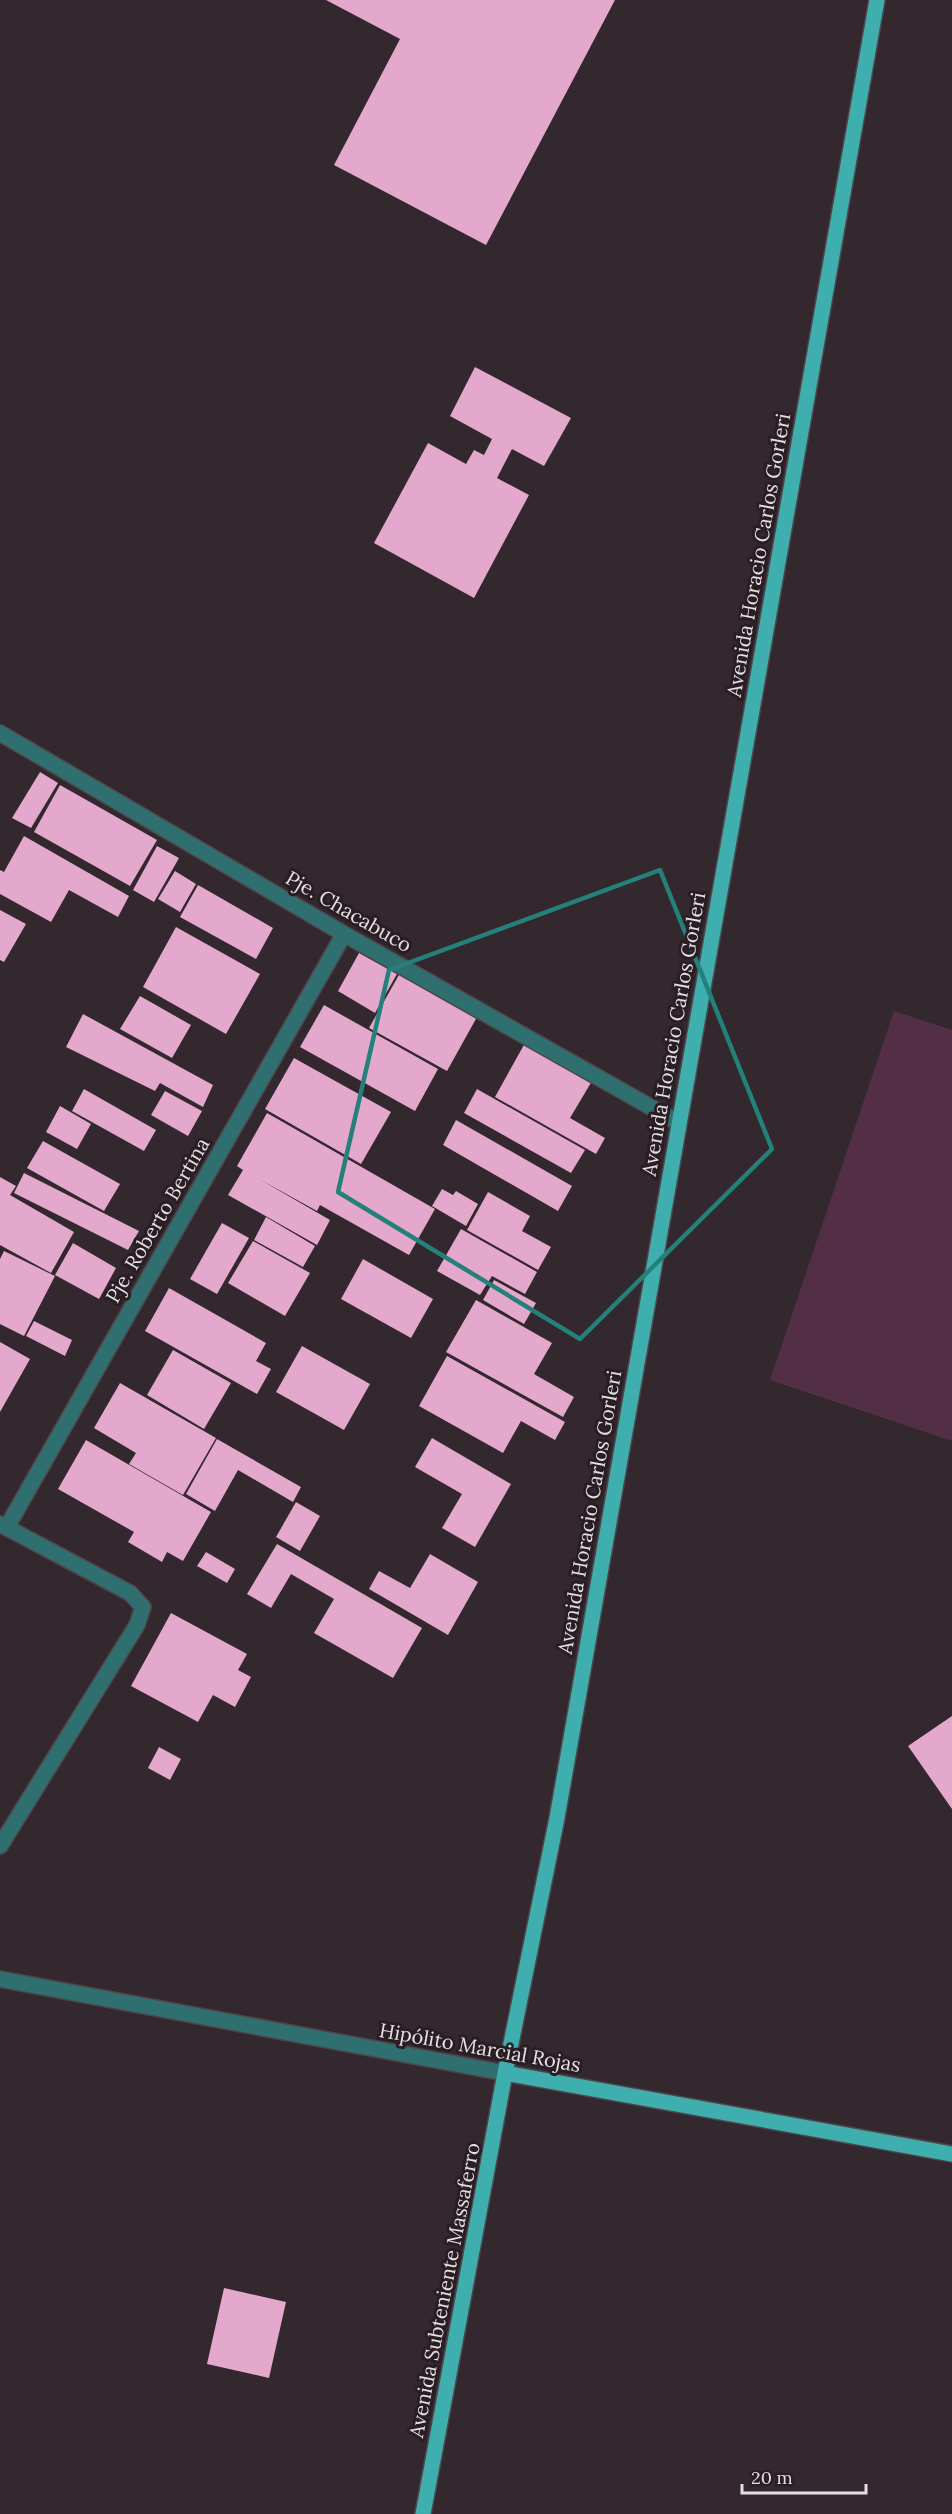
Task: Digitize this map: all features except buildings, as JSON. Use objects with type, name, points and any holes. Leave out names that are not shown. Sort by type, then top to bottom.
[{"type":"main road","name":"Avenida Horacio Carlos Gorleri","points":[[506,2073],[557,1818],[877,0]]},
{"type":"main road","name":"Hipólito Marcial Rojas","points":[[506,2073],[952,2154]]},
{"type":"main road","name":"Avenida Subteniente Massaferro","points":[[423,2514],[506,2073]]},
{"type":"street","name":"Pje. Chacabuco","points":[[0,734],[679,1123]]},
{"type":"street","name":"Pje. Roberto Bertina","points":[[3,1525],[344,933]]},
{"type":"street","points":[[0,1846],[137,1625],[143,1607],[130,1593],[3,1525]]},
{"type":"street","name":"Hipólito Marcial Rojas","points":[[0,1979],[506,2073]]},
{"type":"highlighted area","points":[[660,870],[772,1149],[580,1339],[338,1192],[389,970]]},
{"type":"shaded area","points":[[894,1011],[952,1030],[952,1441],[770,1380]]}]
